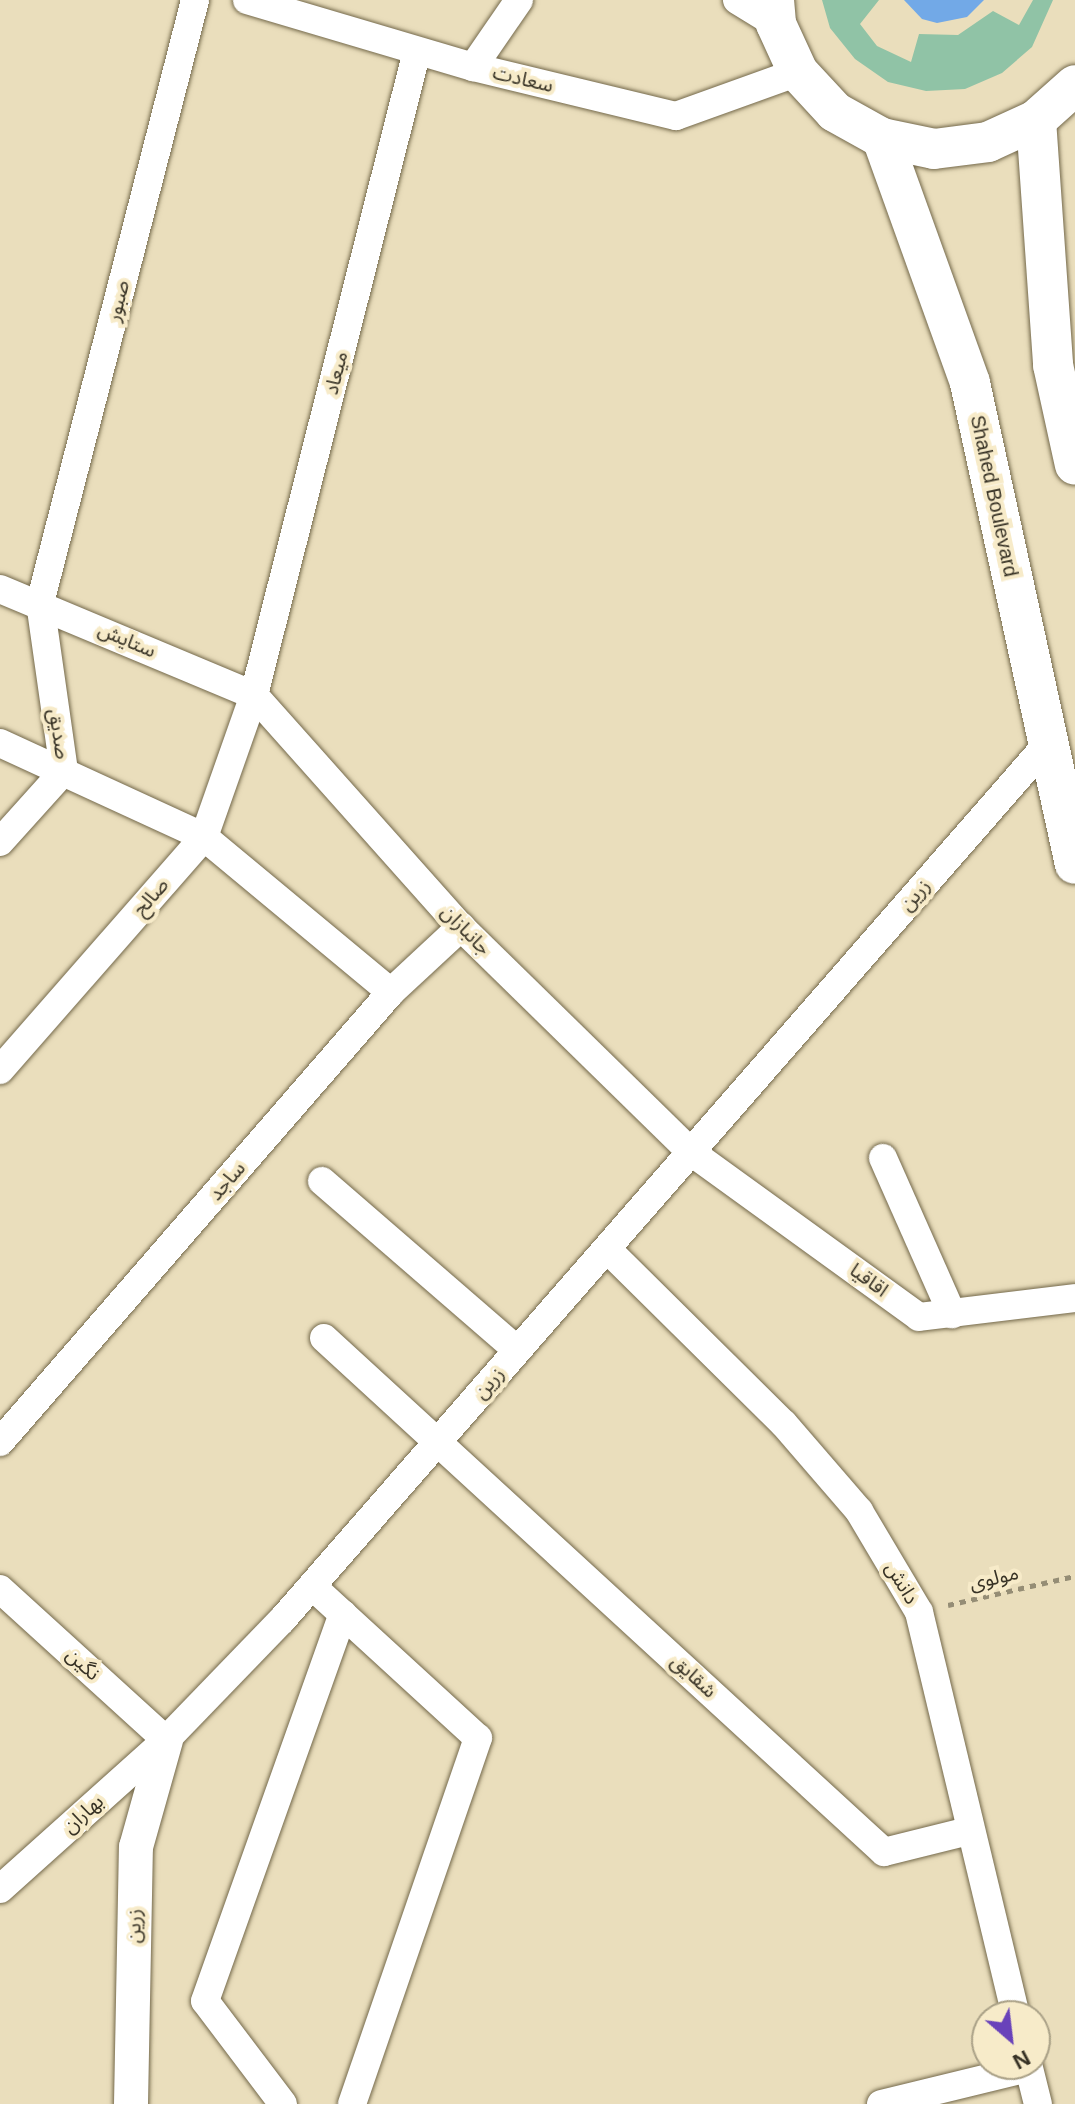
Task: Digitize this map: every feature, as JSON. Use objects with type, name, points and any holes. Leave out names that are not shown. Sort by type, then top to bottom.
[{"type":"main road","points":[[775,12],[798,72],[835,112],[882,138],[934,149],[988,142],[1036,120],[1075,85]]},
{"type":"main road","points":[[1036,120],[1053,365],[1075,465]]},
{"type":"main road","name":"Shahed Boulevard","points":[[882,138],[970,383],[1075,864]]},
{"type":"main road","points":[[1053,365],[1075,331]]},
{"type":"street","name":"صبور","points":[[40,603],[195,0]]},
{"type":"street","name":"سعادت","points":[[247,0],[473,67],[676,116],[798,72]]},
{"type":"street","points":[[473,67],[519,0]]},
{"type":"street","points":[[737,0],[775,12]]},
{"type":"street","name":"میعاد","points":[[254,695],[417,51]]},
{"type":"street","name":"ستایش","points":[[0,589],[40,603],[254,695]]},
{"type":"street","name":"صدیق","points":[[0,842],[64,771],[40,603]]},
{"type":"street","name":"صالح","points":[[0,1070],[204,837],[254,695]]},
{"type":"street","name":"جانبازان","points":[[254,695],[461,927],[691,1152]]},
{"type":"street","points":[[0,743],[204,837],[391,992]]},
{"type":"street","name":"زرین","points":[[131,2104],[136,1847],[166,1740],[312,1586],[1048,743]]},
{"type":"street","name":"ساجد","points":[[0,1442],[391,992],[461,927]]},
{"type":"street","name":"اقاقیا","points":[[691,1152],[919,1317],[1075,1298]]},
{"type":"street","points":[[883,1158],[952,1314]]},
{"type":"street","points":[[322,1181],[517,1350]]},
{"type":"street","name":"دانش","points":[[607,1249],[784,1424],[859,1511],[919,1612],[968,1831],[1012,2000]]},
{"type":"street","points":[[324,1338],[439,1440]]},
{"type":"street","name":"شقایق","points":[[439,1440],[884,1852],[968,1831]]},
{"type":"street","points":[[312,1586],[478,1738],[352,2104]]},
{"type":"street","name":"نگین","points":[[0,1589],[166,1740]]},
{"type":"street","points":[[283,2104],[205,2001],[343,1614]]},
{"type":"street","name":"بهاران","points":[[0,1889],[166,1740]]},
{"type":"street","points":[[881,2104],[974,2080]]},
{"type":"street","points":[[1032,2080],[1038,2104]]},
{"type":"path","name":"مولوی","points":[[919,1612],[1075,1576]]},
{"type":"green space","points":[[822,0],[879,0],[860,24],[877,46],[911,62],[919,34],[958,35],[993,11],[1019,25],[1033,0],[1053,0],[1032,47],[1002,73],[965,89],[926,91],[888,82],[855,59],[830,28]]},
{"type":"water","points":[[904,0],[984,0],[967,17],[937,23],[922,19]]}]
